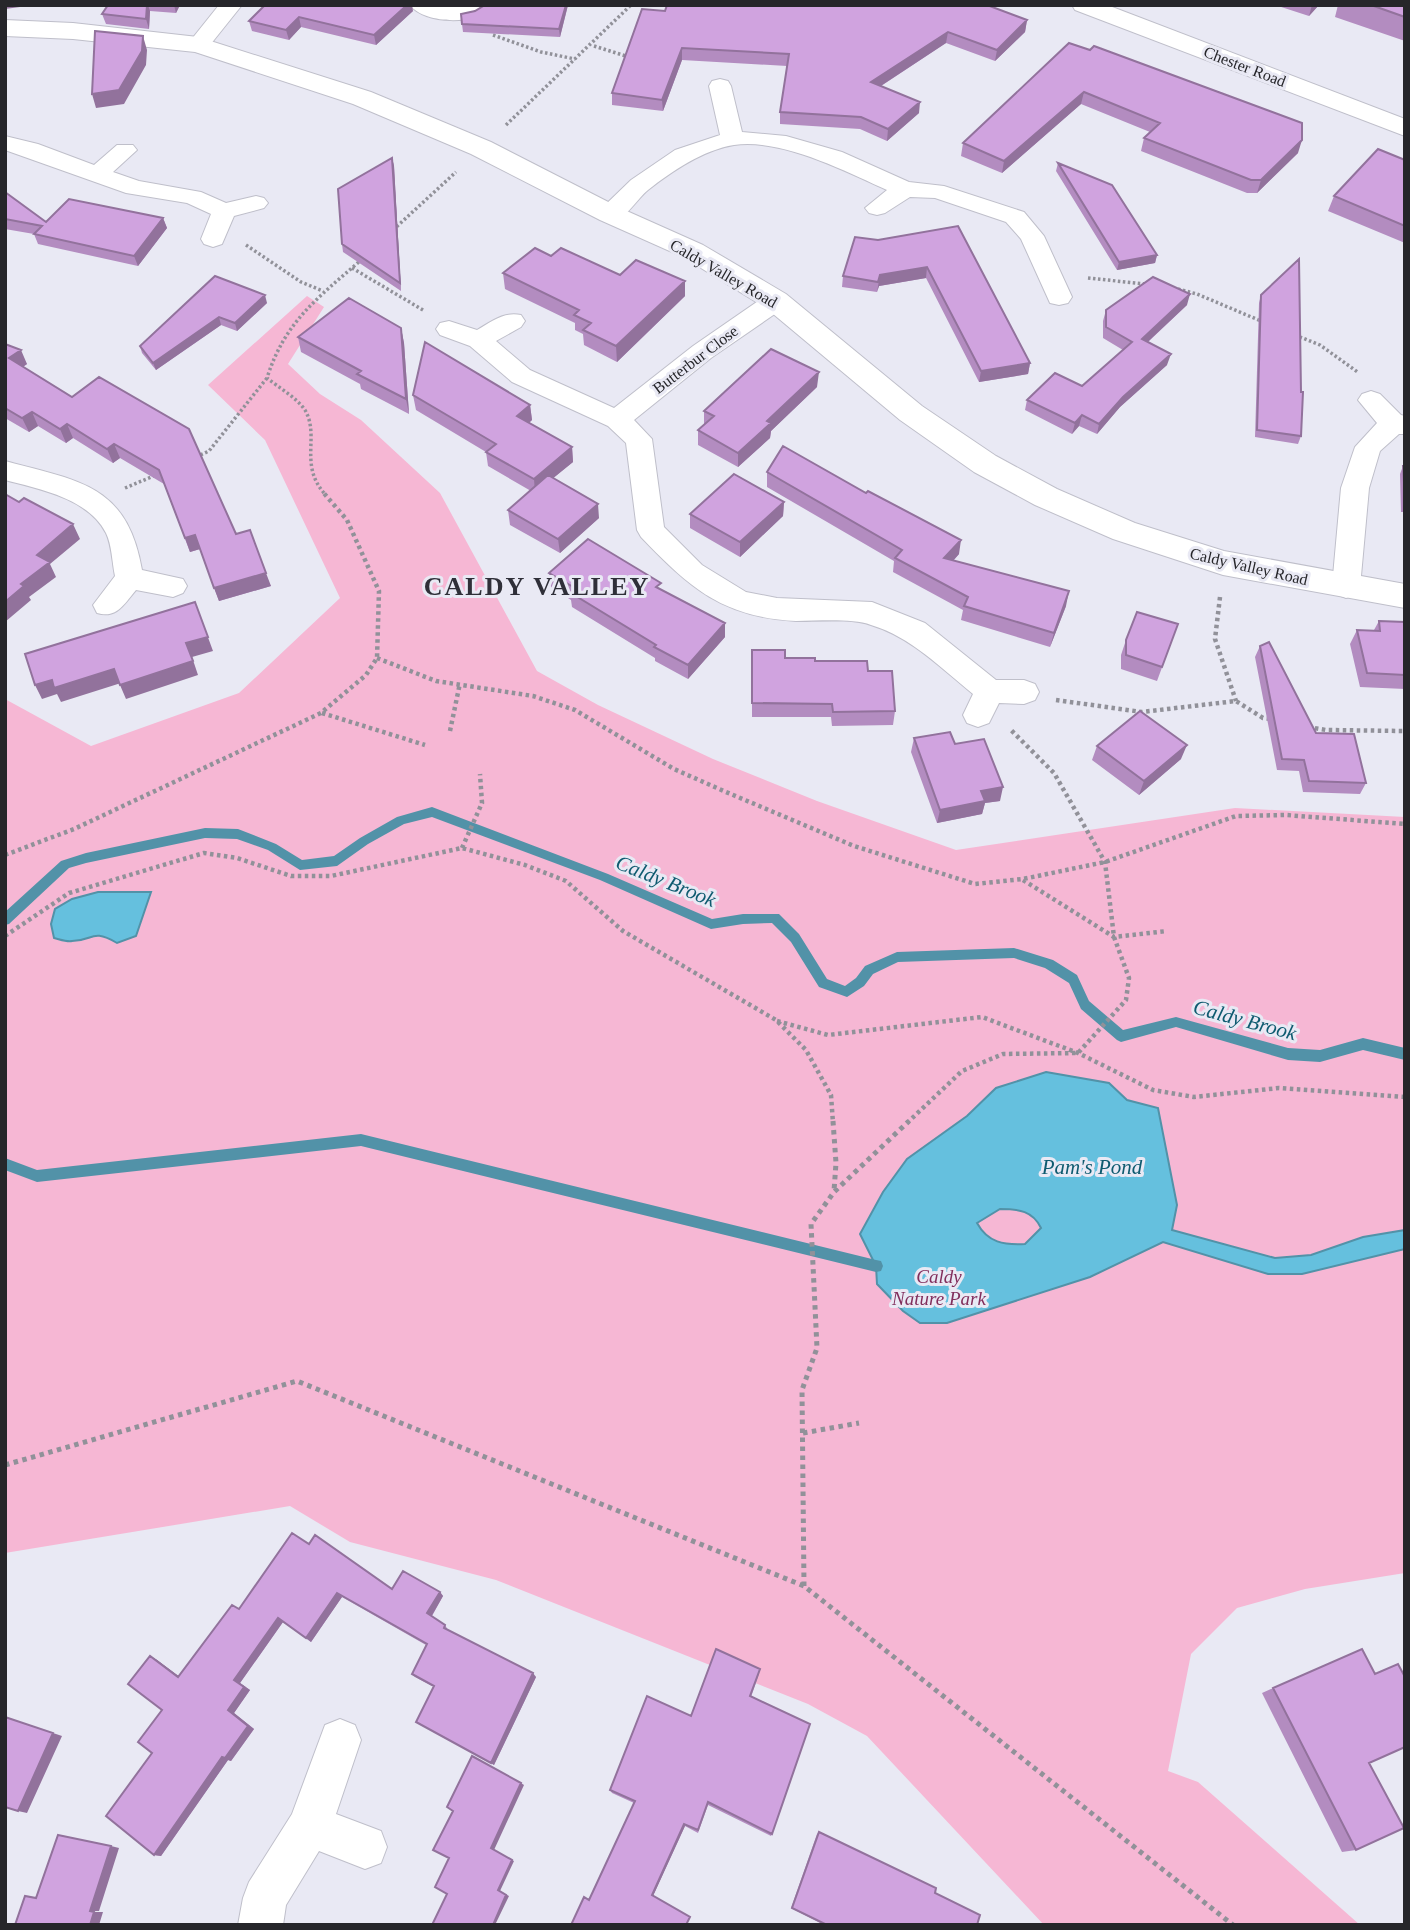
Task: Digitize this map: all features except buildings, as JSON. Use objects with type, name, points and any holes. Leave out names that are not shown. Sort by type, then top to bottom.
[{"type":"street","points":[[198,46],[231,5]]},
{"type":"street","points":[[421,5],[475,20]]},
{"type":"street","name":"Chester Road","points":[[1084,5],[1405,128]]},
{"type":"street","name":"Caldy Valley Road","points":[[5,28],[73,31],[198,46],[362,98],[481,149],[610,214],[693,251],[776,301],[911,414],[985,464],[1046,497],[1124,531],[1223,563],[1405,596]]},
{"type":"street","points":[[720,86],[732,138]]},
{"type":"street","points":[[610,214],[639,185],[683,155],[732,138],[778,141],[834,157],[905,189],[936,191],[1015,217],[1032,236],[1059,297]]},
{"type":"street","points":[[5,143],[30,149],[134,188],[193,197],[218,225],[256,203]]},
{"type":"street","points":[[96,175],[125,150]]},
{"type":"street","points":[[877,208],[905,189]]},
{"type":"street","name":"Butterbur Close","points":[[617,420],[702,352],[776,301]]},
{"type":"street","points":[[479,340],[512,321]]},
{"type":"street","points":[[449,330],[479,340],[521,376],[617,420],[639,439],[651,530],[692,572],[738,601],[777,610],[872,613],[915,631],[983,704],[1024,692]]},
{"type":"street","points":[[1346,587],[1355,488],[1368,447],[1399,425],[1371,400]]},
{"type":"street","points":[[5,470],[67,488],[94,502],[117,527],[130,578]]},
{"type":"street","points":[[130,578],[173,586]]},
{"type":"street","points":[[107,605],[130,578]]},
{"type":"street","points":[[260,1925],[265,1898],[310,1826],[340,1740]]},
{"type":"street","points":[[310,1826],[365,1847]]},
{"type":"path","points":[[391,232],[576,59],[594,46],[631,5]]},
{"type":"path","points":[[475,20],[541,52],[576,59]]},
{"type":"path","points":[[594,46],[632,58]]},
{"type":"path","points":[[218,225],[301,282],[323,291]]},
{"type":"path","points":[[196,457],[209,452],[267,378],[274,351],[288,326],[323,291],[362,259]]},
{"type":"path","points":[[352,268],[407,300],[449,330]]},
{"type":"path","points":[[1049,274],[1147,284]]},
{"type":"path","points":[[1168,287],[1197,294],[1270,324]]},
{"type":"path","points":[[1295,335],[1320,345],[1359,372],[1371,400]]},
{"type":"path","points":[[5,855],[74,829],[321,713],[366,675],[377,658],[380,591],[347,520],[319,487],[309,458],[312,429],[304,408],[267,378]]},
{"type":"path","points":[[94,502],[158,474]]},
{"type":"path","points":[[1223,563],[1215,639],[1236,701]]},
{"type":"path","points":[[377,658],[436,681],[533,696],[575,710],[674,769],[854,846],[975,884],[1023,879],[1105,862],[1236,816],[1286,815],[1405,824]]},
{"type":"path","points":[[450,731],[460,683]]},
{"type":"path","points":[[1024,692],[1142,712],[1236,701],[1263,718],[1276,720]]},
{"type":"path","points":[[804,1586],[803,1390],[817,1348],[811,1224],[834,1192],[962,1071],[1003,1054],[1078,1053],[1126,1000],[1129,978],[1114,937],[1105,862],[1054,773],[983,704]]},
{"type":"path","points":[[321,713],[425,745]]},
{"type":"path","points":[[1301,725],[1326,730],[1405,731]]},
{"type":"path","points":[[462,848],[481,810],[485,790],[480,774]]},
{"type":"path","points":[[5,936],[69,893],[204,853],[237,858],[291,876],[331,876],[462,848],[525,864],[566,881],[623,931],[776,1020],[806,1049],[831,1095],[836,1163],[834,1192]]},
{"type":"path","points":[[1023,879],[1114,937],[1167,931]]},
{"type":"path","points":[[776,1020],[828,1035],[982,1017],[1078,1053],[1153,1090],[1195,1097],[1279,1088],[1405,1097]]},
{"type":"path","points":[[5,1465],[297,1381],[804,1586],[1233,1925]]},
{"type":"path","points":[[803,1433],[859,1423]]},
{"type":"green space","name":"Caldy Nature Park","points":[[307,296],[324,307],[288,364],[320,394],[361,420],[440,493],[537,671],[598,705],[713,759],[817,801],[956,850],[1235,808],[1405,817],[1405,1573],[1305,1589],[1237,1608],[1191,1654],[1168,1771],[1198,1782],[1360,1925],[1044,1925],[867,1736],[808,1704],[496,1580],[350,1542],[290,1506],[5,1553],[5,699],[91,746],[239,693],[340,598],[265,440],[208,385]]},
{"type":"water","points":[[98,892],[151,892],[136,936],[117,943],[102,936],[70,941],[54,938],[51,924],[55,909],[72,899]]},
{"type":"water","name":"Pam's Pond","points":[[1046,1072],[1109,1083],[1127,1100],[1158,1108],[1177,1205],[1172,1230],[1275,1258],[1311,1255],[1363,1237],[1405,1230],[1405,1249],[1302,1274],[1268,1274],[1163,1242],[1090,1277],[947,1323],[920,1323],[903,1311],[877,1284],[876,1266],[860,1234],[883,1192],[907,1159],[967,1116],[996,1088]],"holes":[[[1000,1209],[1030,1215],[1041,1228],[1025,1244],[1010,1244],[991,1239],[977,1223]]]},
{"type":"waterway","name":"Caldy Brook","points":[[5,920],[65,864],[86,858],[205,833],[238,834],[272,847],[300,865],[337,861],[364,841],[401,820],[432,812],[604,877],[711,924],[775,918],[795,938],[823,983],[847,992],[860,982],[869,970],[897,957],[1014,953],[1049,964],[1073,979],[1085,1005],[1121,1036],[1176,1022],[1288,1054],[1320,1056],[1363,1044],[1405,1054]]},
{"type":"waterway","points":[[5,1164],[37,1176],[361,1140],[876,1266]]},
{"type":"district","name":"CALDY VALLEY","points":[[537,586]]}]
